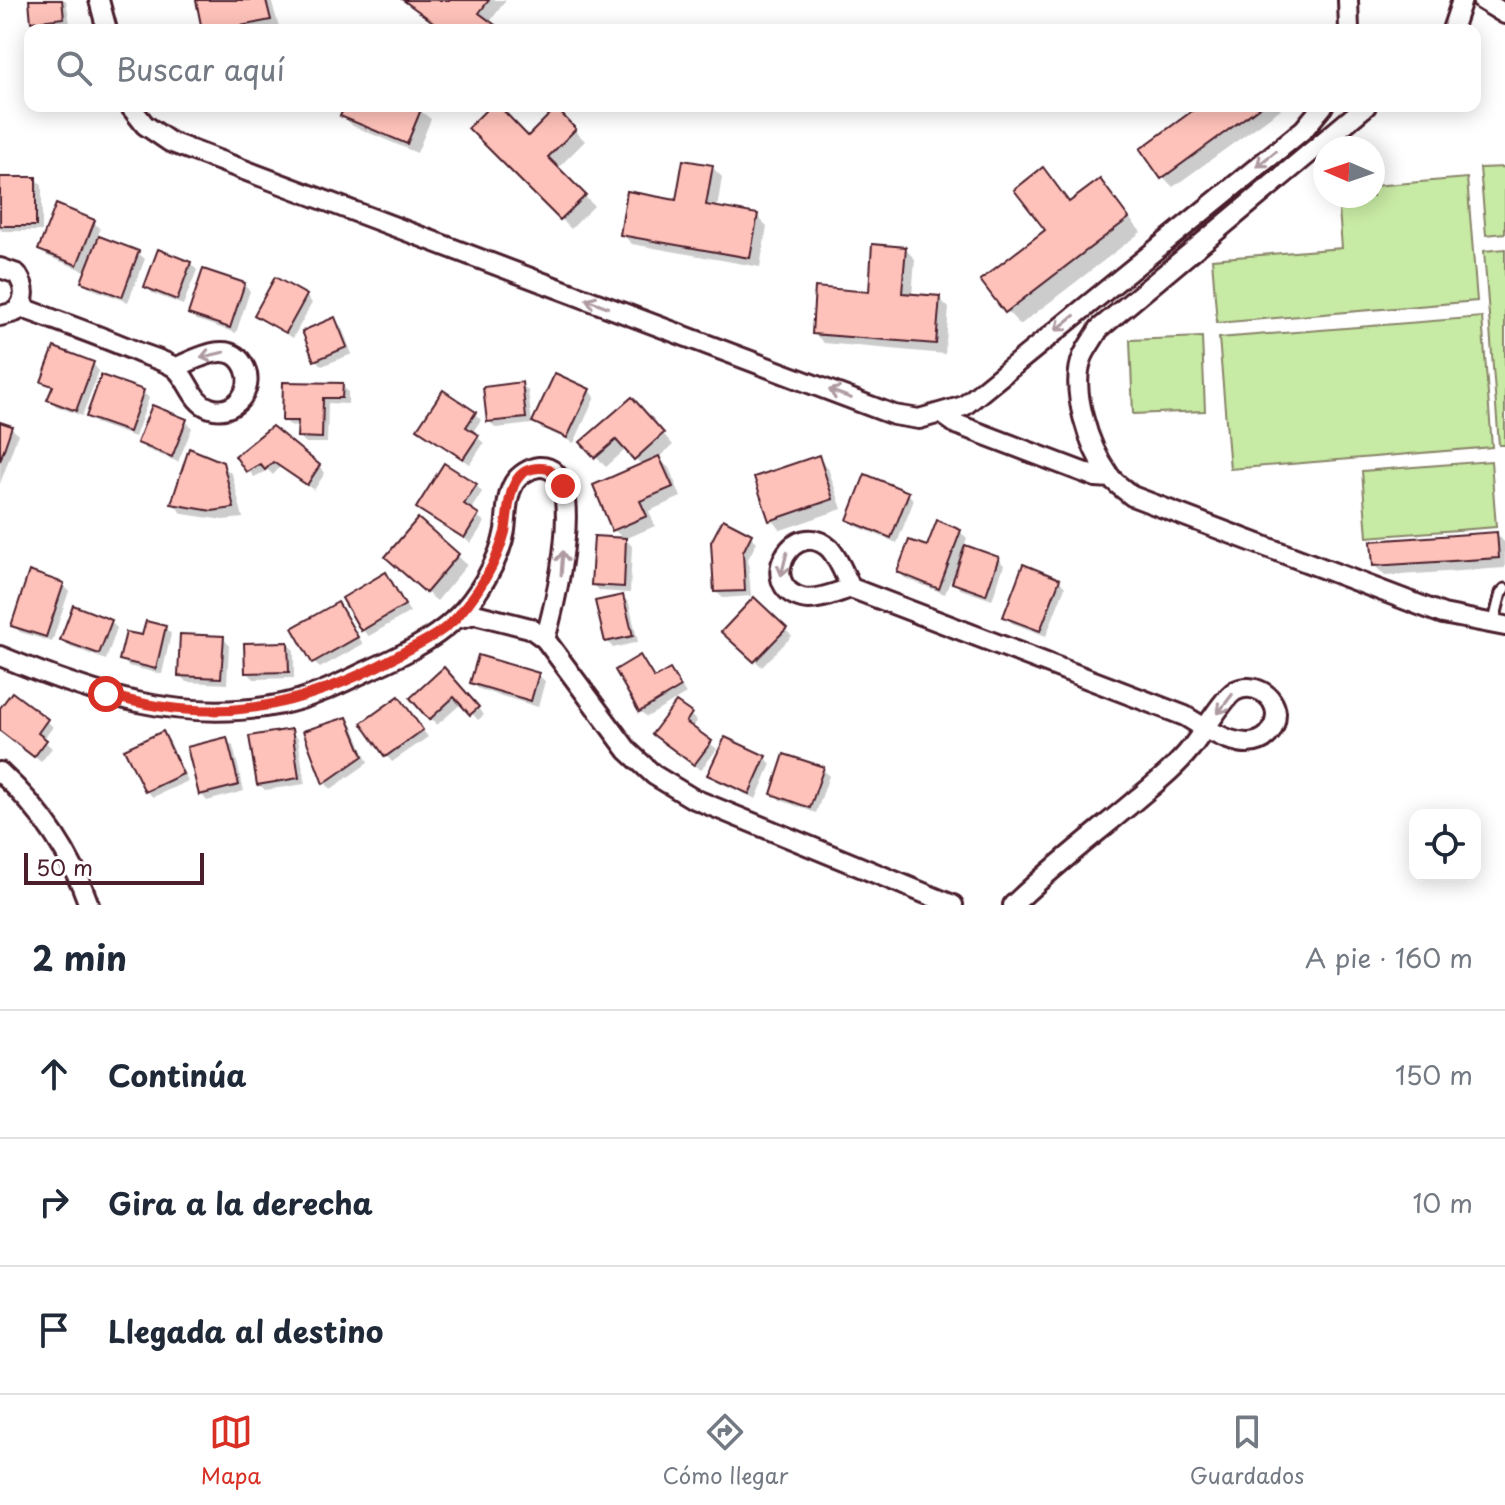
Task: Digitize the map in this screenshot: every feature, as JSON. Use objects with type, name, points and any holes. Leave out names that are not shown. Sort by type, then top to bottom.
[{"type":"street","points":[[99,0],[105,24]]},
{"type":"street","points":[[1348,0],[1349,24]]},
{"type":"street","points":[[1454,24],[1462,0]]},
{"type":"street","points":[[1482,0],[1505,14]]},
{"type":"street","points":[[135,112],[145,125],[170,142],[894,415],[919,419],[964,406],[1304,129],[1318,112]]},
{"type":"street","points":[[1359,112],[1099,329],[1082,357],[1078,378],[1082,415],[1095,454],[1111,478],[1132,496],[1443,614],[1499,626]]},
{"type":"street","points":[[0,268],[17,274],[24,285],[25,296],[15,312],[0,316]]},
{"type":"street","points":[[20,307],[175,368]]},
{"type":"street","points":[[942,414],[970,430],[1096,477],[1111,478]]},
{"type":"street","points":[[0,656],[144,705],[175,709],[247,710],[324,691],[406,651],[455,619],[492,566],[504,534],[508,501],[515,482],[524,473],[538,467],[549,469],[563,486],[566,511],[560,584],[545,639]]},
{"type":"street","points":[[851,588],[1185,716],[1207,729],[1178,764],[1013,905]]},
{"type":"street","points":[[455,619],[475,614],[489,617],[530,628],[545,639],[628,751],[654,775],[692,798],[953,905]]},
{"type":"street","points":[[0,772],[26,797],[55,836],[81,883],[89,905]]},
{"type":"lane","points":[[1499,626],[1501,593],[1505,589]]},
{"type":"green space","points":[[1505,167],[1505,233],[1486,235],[1480,168]]},
{"type":"green space","points":[[1467,178],[1477,301],[1217,323],[1212,259],[1342,248],[1339,208],[1385,208],[1385,185]]},
{"type":"green space","points":[[1505,249],[1505,445],[1499,445],[1484,251]]},
{"type":"green space","points":[[1482,317],[1492,447],[1230,469],[1219,338]]},
{"type":"green space","points":[[1202,337],[1205,411],[1133,414],[1130,340]]},
{"type":"green space","points":[[1491,461],[1496,527],[1367,537],[1362,471]]},
{"type":"building","points":[[29,0],[62,0],[64,18],[31,22]]},
{"type":"building","points":[[196,0],[266,0],[271,20],[250,24],[201,24]]},
{"type":"building","points":[[403,0],[489,0],[479,13],[494,24],[436,24]]},
{"type":"building","points":[[342,112],[420,112],[407,144],[340,116]]},
{"type":"building","points":[[484,112],[505,112],[528,136],[552,112],[560,112],[576,129],[548,157],[586,195],[560,220],[468,128]]},
{"type":"building","points":[[1191,112],[1253,112],[1161,179],[1140,149]]},
{"type":"building","points":[[683,160],[713,165],[706,205],[758,214],[750,258],[620,235],[627,191],[676,200]]},
{"type":"building","points":[[1043,167],[1069,202],[1100,179],[1129,218],[1005,313],[980,280],[1045,230],[1014,190]]},
{"type":"building","points":[[0,177],[36,177],[36,226],[0,226]]},
{"type":"building","points":[[56,204],[95,220],[77,265],[38,250]]},
{"type":"building","points":[[99,236],[139,251],[122,297],[81,282]]},
{"type":"building","points":[[872,244],[906,247],[902,293],[940,296],[936,344],[812,334],[815,287],[869,292]]},
{"type":"building","points":[[158,249],[191,262],[177,300],[144,287]]},
{"type":"building","points":[[203,269],[245,283],[230,328],[188,314]]},
{"type":"building","points":[[275,277],[307,295],[286,333],[254,315]]},
{"type":"building","points":[[335,317],[347,347],[314,361],[302,331]]},
{"type":"building","points":[[54,347],[94,362],[76,411],[47,400],[53,386],[41,382]]},
{"type":"building","points":[[555,373],[590,389],[567,438],[532,422]]},
{"type":"building","points":[[101,375],[144,390],[129,432],[86,417]]},
{"type":"building","points":[[283,382],[343,383],[342,398],[323,398],[322,438],[297,437],[298,421],[282,421]]},
{"type":"building","points":[[522,382],[526,418],[487,422],[483,387]]},
{"type":"building","points":[[443,390],[476,412],[466,427],[479,435],[463,459],[417,429]]},
{"type":"building","points":[[632,397],[664,433],[634,460],[616,440],[595,458],[580,442]]},
{"type":"building","points":[[152,405],[187,419],[172,457],[137,443]]},
{"type":"building","points":[[0,422],[12,426],[0,461]]},
{"type":"building","points":[[272,426],[320,465],[307,485],[273,462],[265,470],[260,464],[246,472],[235,456]]},
{"type":"building","points":[[189,448],[223,462],[234,508],[212,511],[171,504]]},
{"type":"building","points":[[819,455],[833,499],[769,521],[754,477]]},
{"type":"building","points":[[659,456],[673,487],[640,501],[647,516],[612,531],[593,485]]},
{"type":"building","points":[[444,463],[477,484],[464,504],[479,514],[464,538],[416,508]]},
{"type":"building","points":[[865,474],[909,492],[891,538],[847,520]]},
{"type":"building","points":[[418,518],[459,554],[426,593],[385,557]]},
{"type":"building","points":[[723,519],[752,534],[743,552],[745,591],[714,592],[711,542]]},
{"type":"building","points":[[937,520],[961,530],[939,589],[897,572],[909,540],[927,546]]},
{"type":"building","points":[[1497,532],[1499,558],[1373,566],[1371,541]]},
{"type":"building","points":[[594,536],[626,538],[624,587],[591,585]]},
{"type":"building","points":[[965,545],[999,557],[986,595],[952,583]]},
{"type":"building","points":[[1023,564],[1060,579],[1040,631],[1003,617]]},
{"type":"building","points":[[29,571],[64,583],[46,637],[11,626]]},
{"type":"building","points":[[386,572],[405,605],[361,631],[342,598]]},
{"type":"building","points":[[623,595],[633,636],[605,642],[595,601]]},
{"type":"building","points":[[754,597],[787,628],[754,662],[721,632]]},
{"type":"building","points":[[338,602],[358,637],[312,663],[292,628]]},
{"type":"building","points":[[73,605],[112,620],[99,654],[60,640]]},
{"type":"building","points":[[146,621],[166,626],[156,669],[119,660],[126,632],[142,635]]},
{"type":"building","points":[[180,634],[224,636],[221,678],[178,676]]},
{"type":"building","points":[[288,642],[289,672],[245,673],[244,643]]},
{"type":"building","points":[[478,655],[539,673],[531,701],[470,683]]},
{"type":"building","points":[[640,655],[654,678],[670,669],[681,687],[639,712],[615,670]]},
{"type":"building","points":[[444,667],[479,707],[470,715],[454,697],[429,720],[410,698]]},
{"type":"building","points":[[12,692],[48,719],[38,733],[47,740],[34,757],[0,731],[0,708]]},
{"type":"building","points":[[399,696],[423,730],[385,757],[361,723]]},
{"type":"building","points":[[676,702],[692,713],[686,722],[712,741],[694,765],[652,734]]},
{"type":"building","points":[[347,717],[363,756],[323,784],[303,731]]},
{"type":"building","points":[[292,729],[299,778],[257,785],[249,736]]},
{"type":"building","points":[[163,731],[183,774],[145,792],[124,749]]},
{"type":"building","points":[[227,737],[239,785],[199,795],[187,747]]},
{"type":"building","points":[[725,737],[766,756],[749,794],[707,775]]},
{"type":"building","points":[[784,754],[824,767],[810,808],[771,794]]},
{"type":"route","points":[[106,694],[144,705],[207,711],[247,710],[324,691],[381,665],[431,637],[455,619],[492,566],[504,534],[508,501],[515,482],[524,473],[538,467],[549,469],[563,486]]}]
